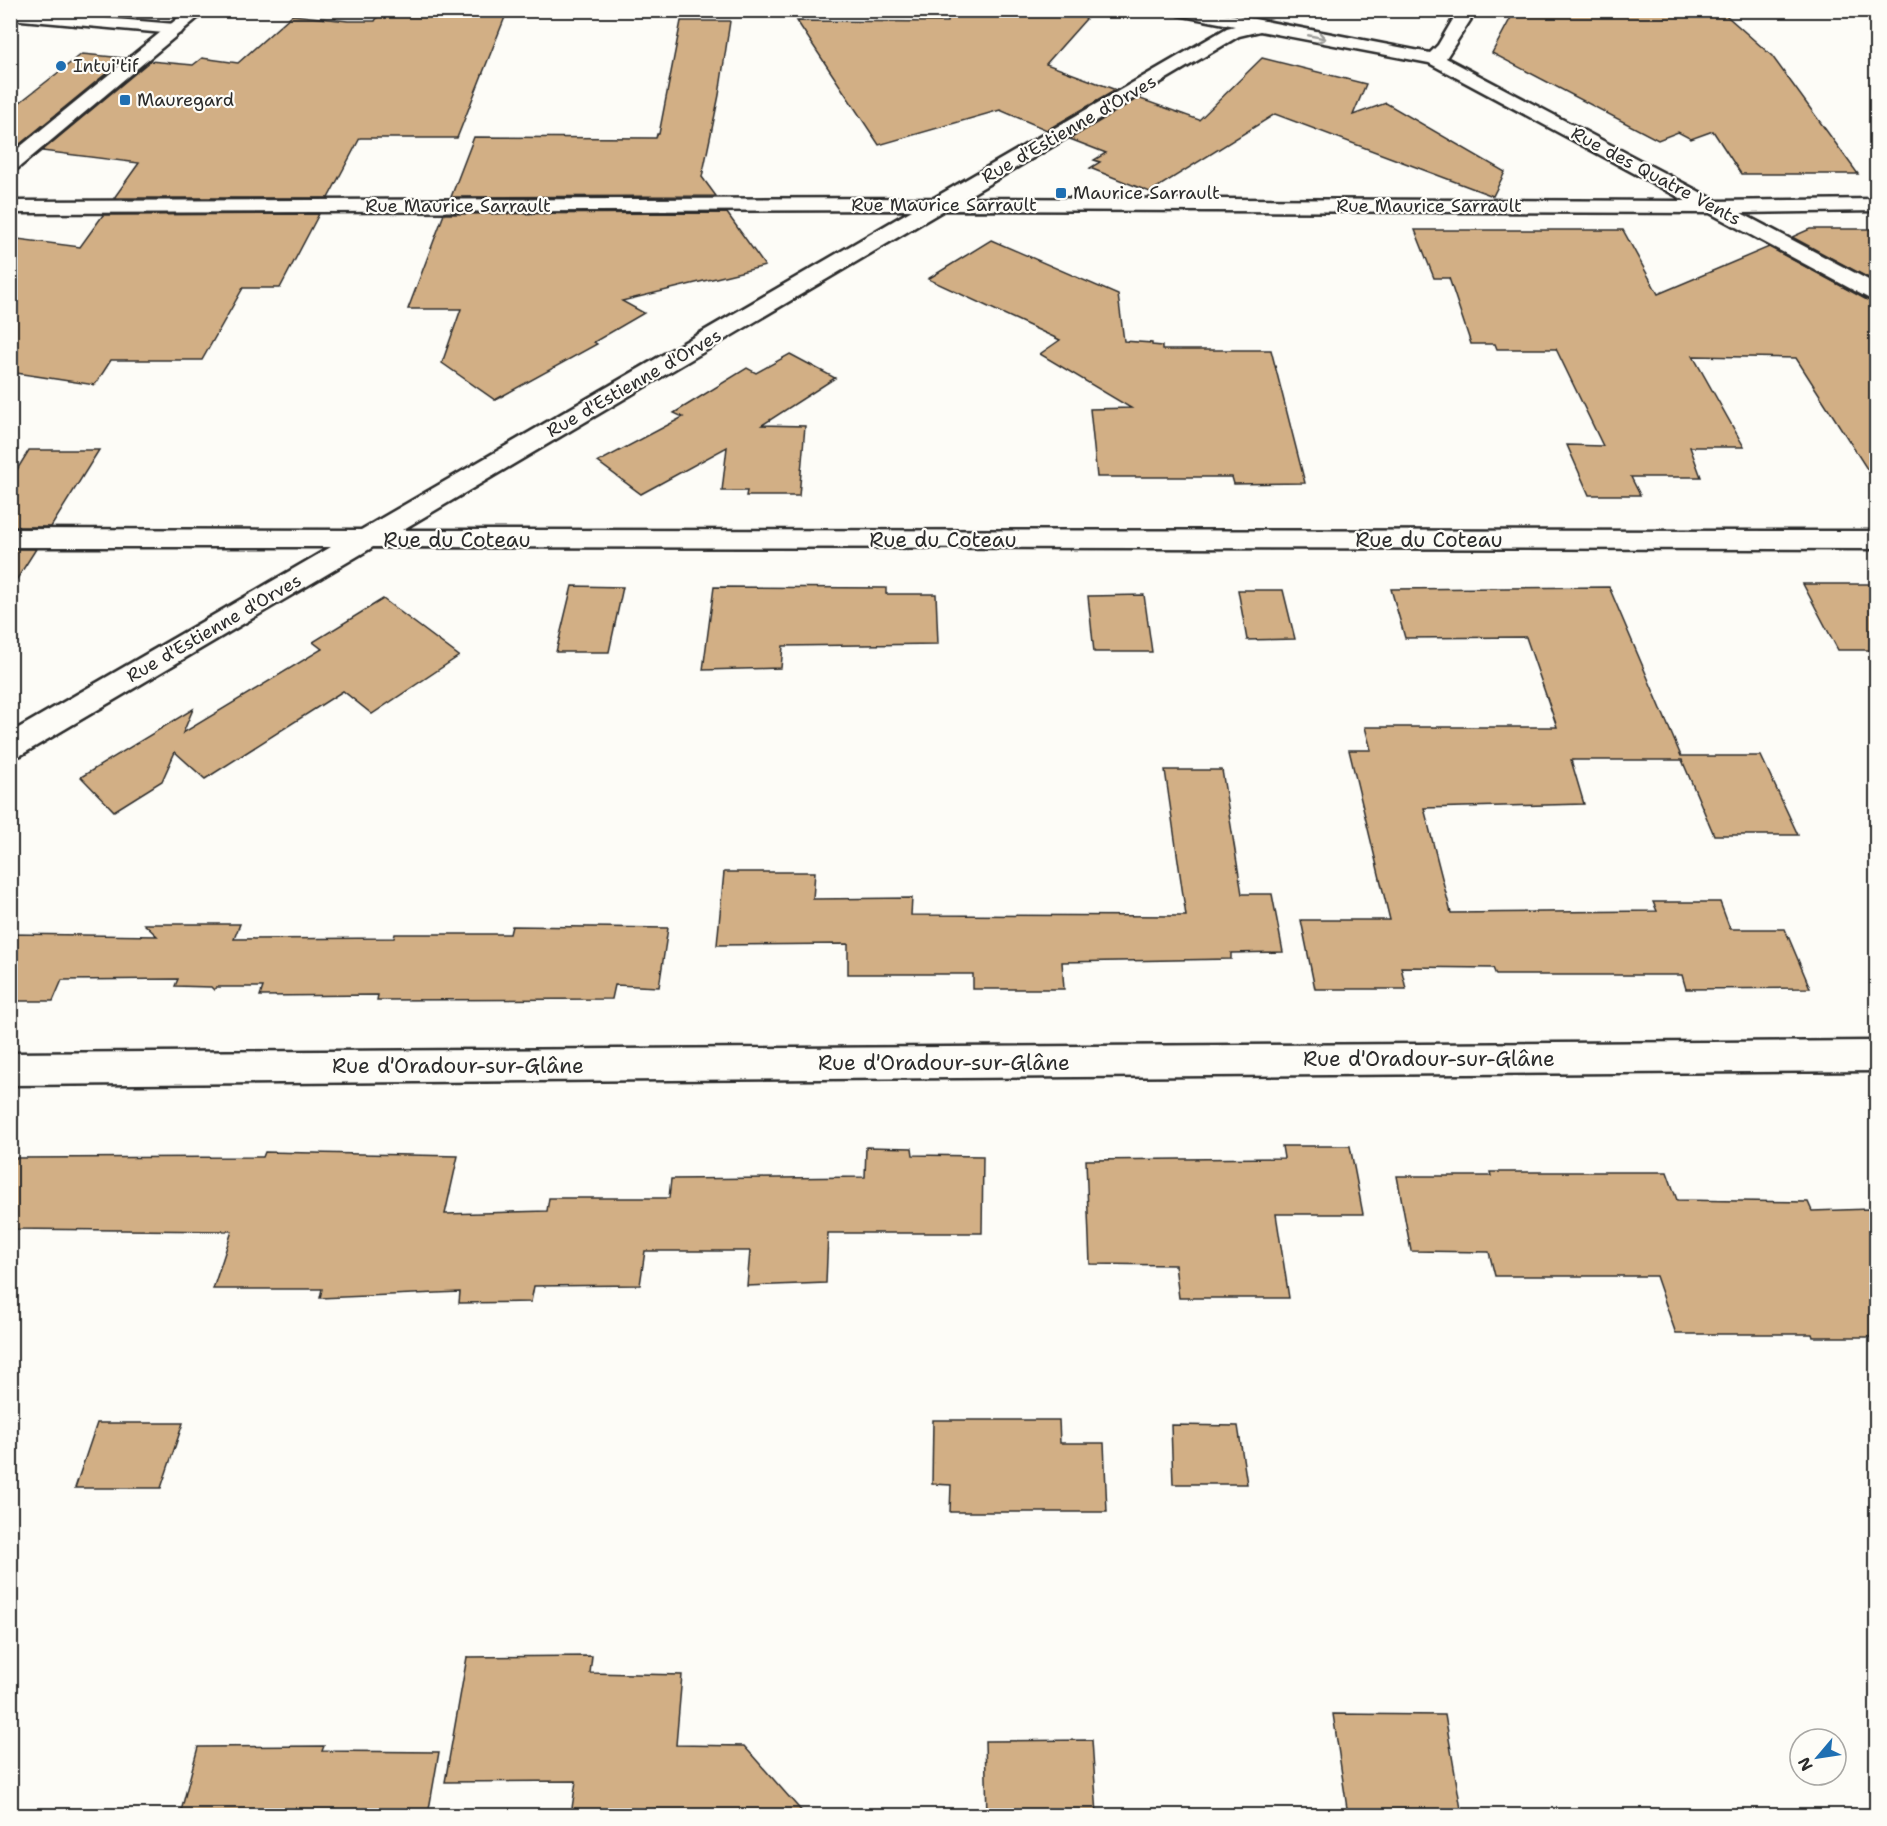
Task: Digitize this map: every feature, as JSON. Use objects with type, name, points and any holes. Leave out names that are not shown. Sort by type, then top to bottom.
[{"type":"street","points":[[10,165],[199,10]]},
{"type":"street","name":"Rue des Quatre Vents","points":[[1178,10],[1434,59],[1876,293]]},
{"type":"street","points":[[1434,59],[1446,48],[1464,16],[1464,10]]},
{"type":"street","points":[[10,14],[175,29]]},
{"type":"street","name":"Rue d'Estienne d'Orves","points":[[10,747],[1233,33],[1259,26]]},
{"type":"street","name":"Rue Maurice Sarrault","points":[[10,207],[941,204],[1716,207],[1876,205]]},
{"type":"street","name":"Rue du Coteau","points":[[10,538],[1876,540]]},
{"type":"street","name":"Rue d'Oradour-sur-Glâne","points":[[10,1069],[1876,1056]]},
{"type":"building","points":[[948,10],[1094,10],[1046,64],[1116,90],[1047,130],[1000,110],[879,145],[797,21],[948,22]]},
{"type":"building","points":[[1515,10],[1720,10],[1772,56],[1858,174],[1741,174],[1713,131],[1691,139],[1678,132],[1658,140],[1492,53]]},
{"type":"building","points":[[507,12],[457,138],[360,138],[328,198],[114,198],[139,163],[42,151],[150,61],[193,65],[202,58],[238,63],[292,15],[348,21],[375,21],[378,16]]},
{"type":"building","points":[[681,21],[730,21],[719,95],[702,177],[716,196],[451,197],[474,137],[656,138],[659,134]]},
{"type":"building","points":[[82,54],[125,58],[15,148],[10,147],[10,110]]},
{"type":"building","points":[[1262,58],[1366,84],[1353,115],[1386,103],[1505,172],[1493,196],[1275,114],[1150,192],[1090,168],[1100,162],[1094,160],[1106,153],[1070,139],[1138,98],[1199,120]]},
{"type":"building","points":[[727,213],[765,266],[622,301],[644,313],[594,342],[597,344],[495,400],[442,363],[461,309],[408,309],[444,214]]},
{"type":"building","points":[[319,214],[280,288],[243,288],[202,360],[111,360],[95,385],[10,372],[10,238],[80,247],[103,215]]},
{"type":"building","points":[[1810,229],[1876,229],[1876,282],[1792,237]]},
{"type":"building","points":[[1415,230],[1623,230],[1658,294],[1769,247],[1867,300],[1876,302],[1876,483],[1796,358],[1693,356],[1744,447],[1690,447],[1701,477],[1631,477],[1640,495],[1589,495],[1567,445],[1603,446],[1556,349],[1497,349],[1495,344],[1471,344],[1449,278],[1434,278]]},
{"type":"building","points":[[991,240],[1118,295],[1124,341],[1152,343],[1152,345],[1162,346],[1162,350],[1271,350],[1305,483],[1234,484],[1232,477],[1097,477],[1090,409],[1131,408],[1040,354],[1060,340],[928,279]]},
{"type":"building","points":[[790,354],[835,378],[762,425],[805,426],[799,496],[746,496],[747,491],[722,491],[727,447],[641,494],[598,462],[683,417],[674,413],[747,368],[756,373]]},
{"type":"building","points":[[29,450],[99,450],[51,527],[10,527],[10,481]]},
{"type":"building","points":[[10,549],[36,549],[10,590]]},
{"type":"building","points":[[1803,584],[1876,584],[1876,650],[1838,650]]},
{"type":"building","points":[[572,586],[623,587],[609,652],[556,652]]},
{"type":"building","points":[[714,587],[886,588],[886,594],[936,594],[938,644],[783,646],[781,668],[703,670]]},
{"type":"building","points":[[1609,587],[1681,756],[1761,756],[1798,835],[1714,835],[1682,760],[1571,760],[1584,804],[1424,808],[1451,913],[1657,911],[1653,902],[1720,902],[1730,929],[1785,929],[1810,988],[1686,989],[1682,975],[1496,975],[1493,968],[1401,967],[1406,989],[1315,989],[1301,920],[1390,920],[1349,750],[1371,750],[1365,727],[1557,727],[1526,637],[1405,638],[1391,589]]},
{"type":"building","points":[[1238,590],[1283,590],[1295,639],[1247,640]]},
{"type":"building","points":[[1144,595],[1152,652],[1094,652],[1088,596]]},
{"type":"building","points":[[383,599],[459,656],[372,714],[343,691],[205,779],[175,752],[162,781],[114,811],[81,777],[193,709],[183,733],[322,649],[313,642]]},
{"type":"building","points":[[1165,770],[1222,770],[1242,894],[1272,894],[1283,952],[1231,953],[1231,959],[1062,962],[1064,989],[973,989],[973,974],[848,974],[848,944],[717,945],[724,872],[815,872],[813,899],[912,898],[911,915],[1186,916]]},
{"type":"building","points":[[144,924],[240,924],[234,939],[394,938],[395,934],[510,934],[512,926],[668,928],[659,987],[615,985],[612,999],[377,1000],[378,995],[260,996],[263,987],[216,987],[214,990],[211,987],[175,986],[178,979],[62,980],[53,1001],[10,1001],[10,934],[157,936]]},
{"type":"building","points":[[1282,1146],[1350,1146],[1363,1214],[1276,1214],[1289,1298],[1179,1298],[1175,1265],[1090,1264],[1086,1160],[1284,1158]]},
{"type":"building","points":[[866,1147],[912,1148],[913,1155],[983,1156],[982,1233],[828,1233],[826,1283],[747,1286],[750,1251],[645,1251],[640,1285],[534,1286],[531,1302],[459,1303],[460,1292],[320,1298],[322,1289],[213,1289],[232,1231],[10,1229],[10,1158],[263,1157],[265,1152],[458,1156],[445,1214],[547,1211],[549,1198],[669,1198],[671,1179],[865,1177]]},
{"type":"building","points":[[1490,1172],[1667,1172],[1677,1200],[1808,1202],[1812,1211],[1869,1209],[1876,1228],[1876,1337],[1813,1337],[1812,1334],[1676,1334],[1656,1276],[1495,1276],[1489,1252],[1411,1251],[1397,1176],[1491,1176]]},
{"type":"building","points":[[933,1420],[1059,1420],[1060,1443],[1104,1443],[1107,1512],[950,1512],[951,1485],[932,1484]]},
{"type":"building","points":[[97,1423],[183,1423],[161,1488],[75,1488]]},
{"type":"building","points":[[1171,1425],[1238,1426],[1247,1484],[1173,1484]]},
{"type":"building","points":[[592,1656],[590,1673],[682,1675],[676,1745],[744,1746],[805,1815],[571,1815],[576,1781],[445,1782],[467,1657]]},
{"type":"building","points":[[1333,1714],[1445,1715],[1462,1815],[1348,1815]]},
{"type":"building","points":[[1092,1740],[1097,1815],[987,1815],[985,1741]]},
{"type":"building","points":[[324,1746],[322,1751],[439,1752],[428,1815],[180,1815],[198,1747]]},
{"type":"place","name":"Intui'tif","points":[[61,66]]},
{"type":"place","name":"Mauregard","points":[[125,100]]},
{"type":"place","name":"Maurice Sarrault","points":[[1061,193]]}]
